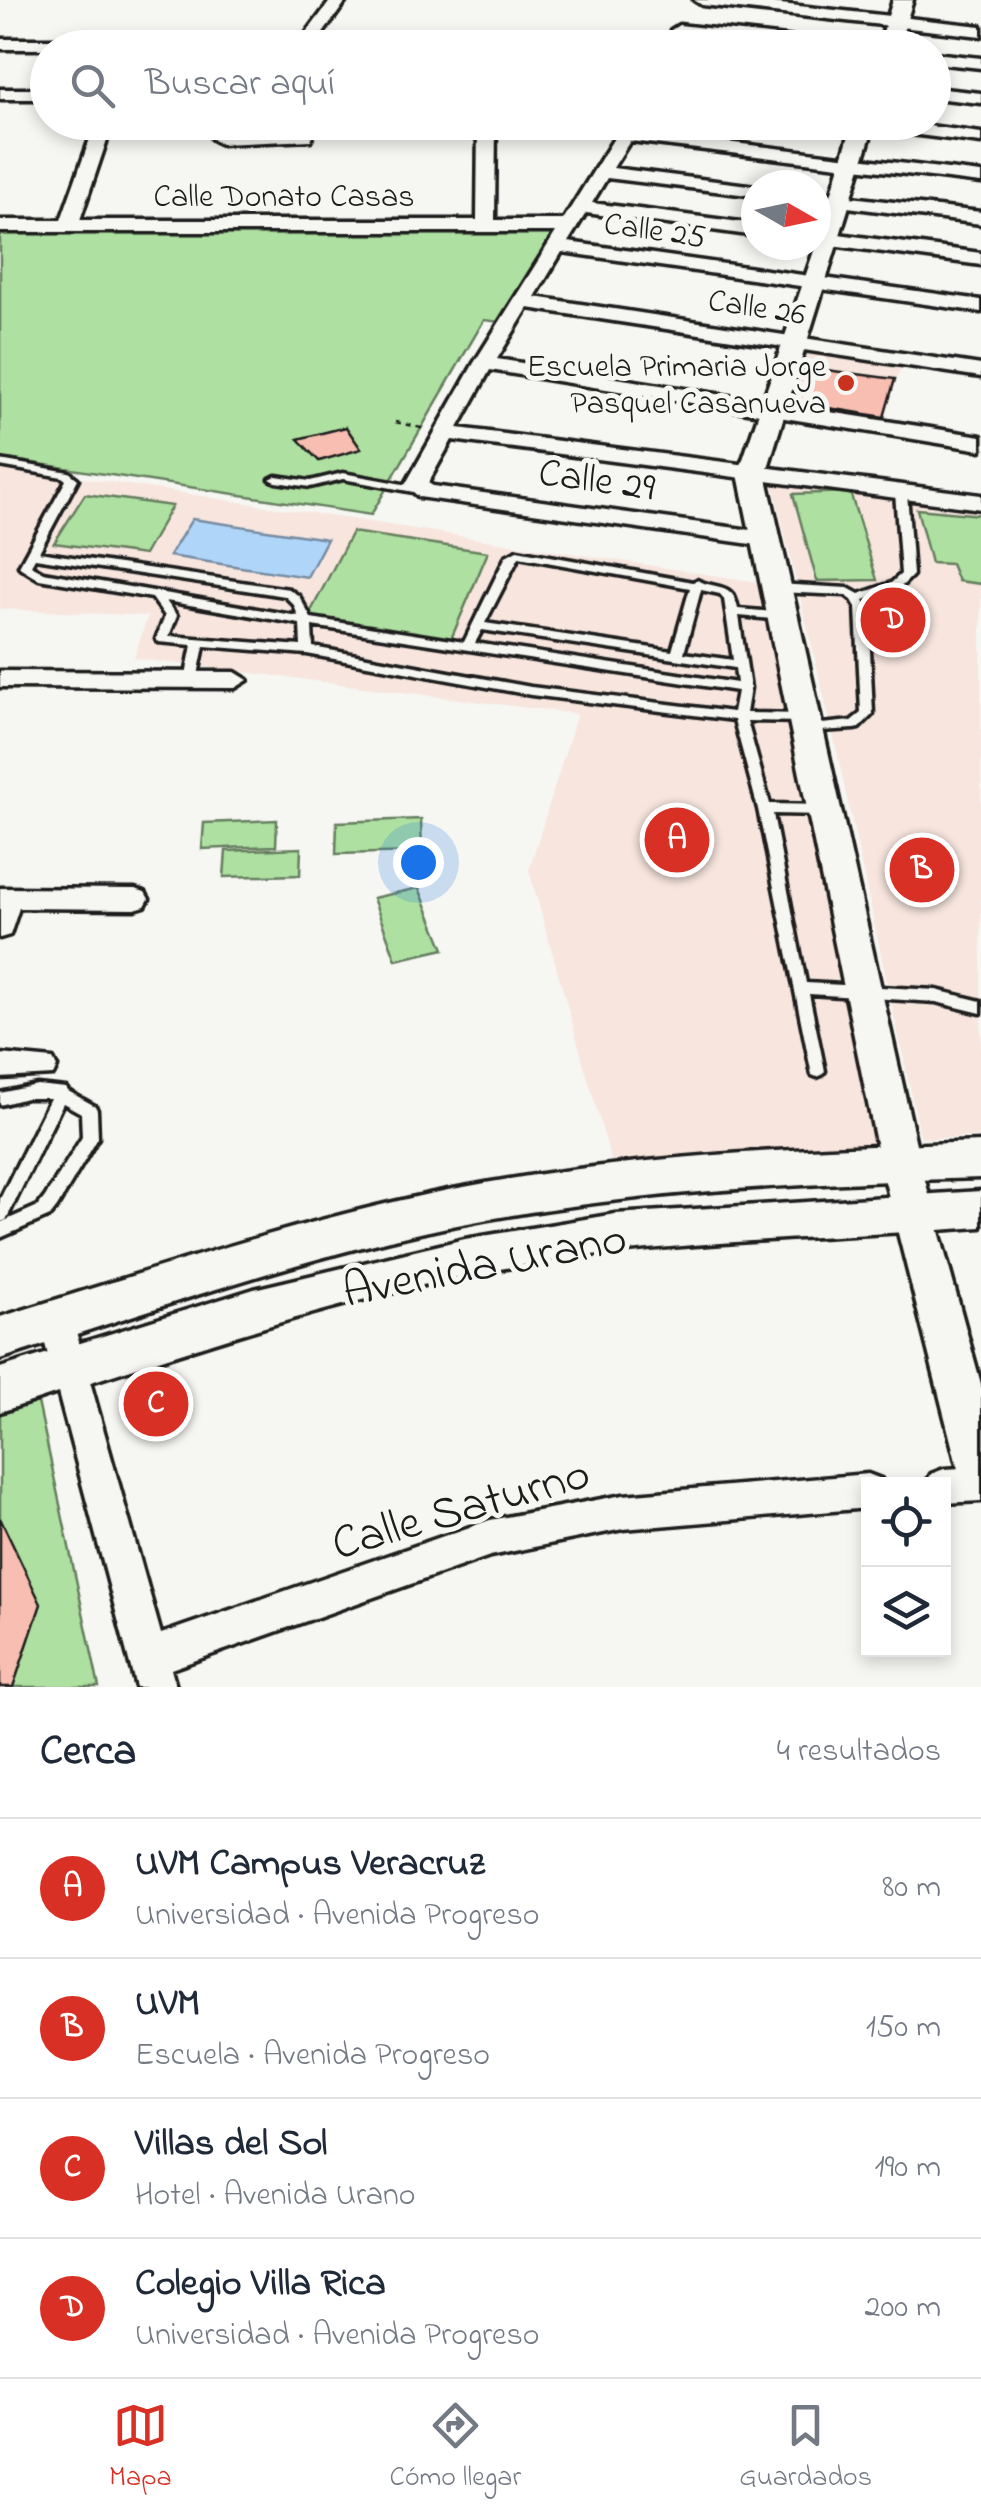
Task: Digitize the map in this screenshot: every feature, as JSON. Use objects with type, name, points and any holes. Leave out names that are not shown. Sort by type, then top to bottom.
[{"type":"main road","name":"Avenida Urano","points":[[0,1338],[235,1264],[452,1208],[636,1180],[981,1160]]},
{"type":"main road","name":"Avenida Urano","points":[[0,1390],[254,1309],[466,1258],[615,1232],[911,1210],[981,1209]]},
{"type":"street","points":[[317,30],[339,0]]},
{"type":"street","points":[[679,30],[691,0]]},
{"type":"street","points":[[702,0],[981,31]]},
{"type":"street","points":[[894,30],[903,0]]},
{"type":"street","points":[[0,44],[30,44]]},
{"type":"street","points":[[951,60],[981,63]]},
{"type":"street","points":[[0,94],[30,94]]},
{"type":"street","points":[[951,95],[981,98]]},
{"type":"street","points":[[0,105],[30,105]]},
{"type":"street","points":[[951,134],[981,138]]},
{"type":"street","points":[[69,225],[99,140]]},
{"type":"street","points":[[486,226],[487,140]]},
{"type":"street","points":[[418,490],[416,485],[484,363],[623,140]]},
{"type":"street","points":[[704,140],[981,178]]},
{"type":"street","points":[[831,194],[852,162],[859,140]]},
{"type":"street","points":[[603,172],[741,188]]},
{"type":"street","points":[[831,199],[981,218]]},
{"type":"street","points":[[581,207],[741,228]]},
{"type":"street","name":"Calle Donato Casas","points":[[0,226],[569,226]]},
{"type":"street","points":[[831,239],[981,259]]},
{"type":"street","name":"Calle 25","points":[[558,246],[981,306]]},
{"type":"street","points":[[818,260],[752,474],[911,1210],[981,1469]]},
{"type":"street","name":"Calle 26","points":[[523,301],[981,371]]},
{"type":"street","points":[[484,363],[981,443]]},
{"type":"street","points":[[445,433],[981,502]]},
{"type":"street","name":"Calle 29","points":[[418,490],[766,539]]},
{"type":"street","points":[[0,679],[235,680]]},
{"type":"street","points":[[0,928],[4,898],[135,899]]},
{"type":"street","points":[[0,1066],[42,1067]]},
{"type":"street","points":[[56,1320],[152,1672]]},
{"type":"street","points":[[951,1486],[981,1484]]},
{"type":"street","name":"Calle Saturno","points":[[152,1672],[490,1538],[623,1512],[861,1492]]},
{"type":"lane","points":[[0,463],[65,474],[72,479],[25,566],[40,575],[306,622],[744,688]]},
{"type":"lane","points":[[276,479],[310,484],[344,476],[418,490]]},
{"type":"lane","points":[[732,612],[830,590],[857,598],[895,586],[906,575],[902,492]]},
{"type":"lane","points":[[468,646],[512,556],[517,553],[724,591],[732,612],[744,688],[739,718],[766,809],[817,1071]]},
{"type":"lane","points":[[32,554],[289,593],[300,603],[306,622],[307,650]]},
{"type":"lane","points":[[677,656],[697,584]]},
{"type":"lane","points":[[157,597],[171,616],[162,639],[307,650],[531,691],[739,718],[854,724],[867,714],[862,607],[857,598]]},
{"type":"lane","points":[[478,626],[740,665]]},
{"type":"lane","points":[[191,680],[200,641]]},
{"type":"lane","points":[[766,809],[824,810]]},
{"type":"lane","points":[[800,988],[936,996],[981,1007]]},
{"type":"lane","points":[[0,1099],[30,1089],[61,1092],[89,1110],[90,1138],[44,1211],[0,1231]]},
{"type":"lane","points":[[0,1216],[61,1092]]},
{"type":"path","points":[[395,422],[445,433]]},
{"type":"shaded area","name":"Escuela Primaria Jorge Pasquel Casanueva","points":[[809,347],[902,361],[885,419],[789,404]]},
{"type":"shaded area","points":[[0,465],[757,582],[889,1159],[613,1167],[529,870],[577,714],[134,658],[148,616],[0,609]]},
{"type":"shaded area","points":[[772,480],[981,506],[981,1137],[921,1138],[833,734]]},
{"type":"green space","points":[[0,229],[556,233],[500,322],[484,320],[371,515],[0,458]]},
{"type":"green space","points":[[850,492],[877,580],[817,581],[793,494]]},
{"type":"green space","points":[[85,494],[172,506],[144,555],[54,543]]},
{"type":"green space","points":[[917,509],[981,515],[981,584],[958,581],[951,564],[931,563]]},
{"type":"green space","points":[[352,532],[488,552],[451,639],[308,617]]},
{"type":"green space","points":[[421,819],[422,852],[336,854],[337,822]]},
{"type":"green space","points":[[277,820],[276,846],[202,849],[204,823]]},
{"type":"green space","points":[[301,848],[300,875],[224,877],[226,851]]},
{"type":"green space","points":[[419,888],[444,949],[396,960],[373,898]]},
{"type":"green space","points":[[35,1388],[99,1687],[0,1687],[0,1401]]},
{"type":"water","points":[[192,519],[327,539],[307,577],[169,556]]},
{"type":"building","name":"Escuela Primaria Jorge Pasquel Casanueva","points":[[803,367],[895,379],[884,417],[792,402]]},
{"type":"building","points":[[346,427],[361,449],[319,461],[298,439]]},
{"type":"building","points":[[0,1518],[41,1604],[13,1687],[0,1687]]},
{"type":"place","name":"Escuela Primaria Jorge Pasquel Casanueva","points":[[846,383]]},
{"type":"place","name":"Colegio Villa Rica","points":[[893,620]]},
{"type":"place","name":"UVM Campus Veracruz","points":[[677,840]]},
{"type":"place","name":"UVM","points":[[922,870]]},
{"type":"place","name":"Villas del Sol","points":[[156,1404]]}]
